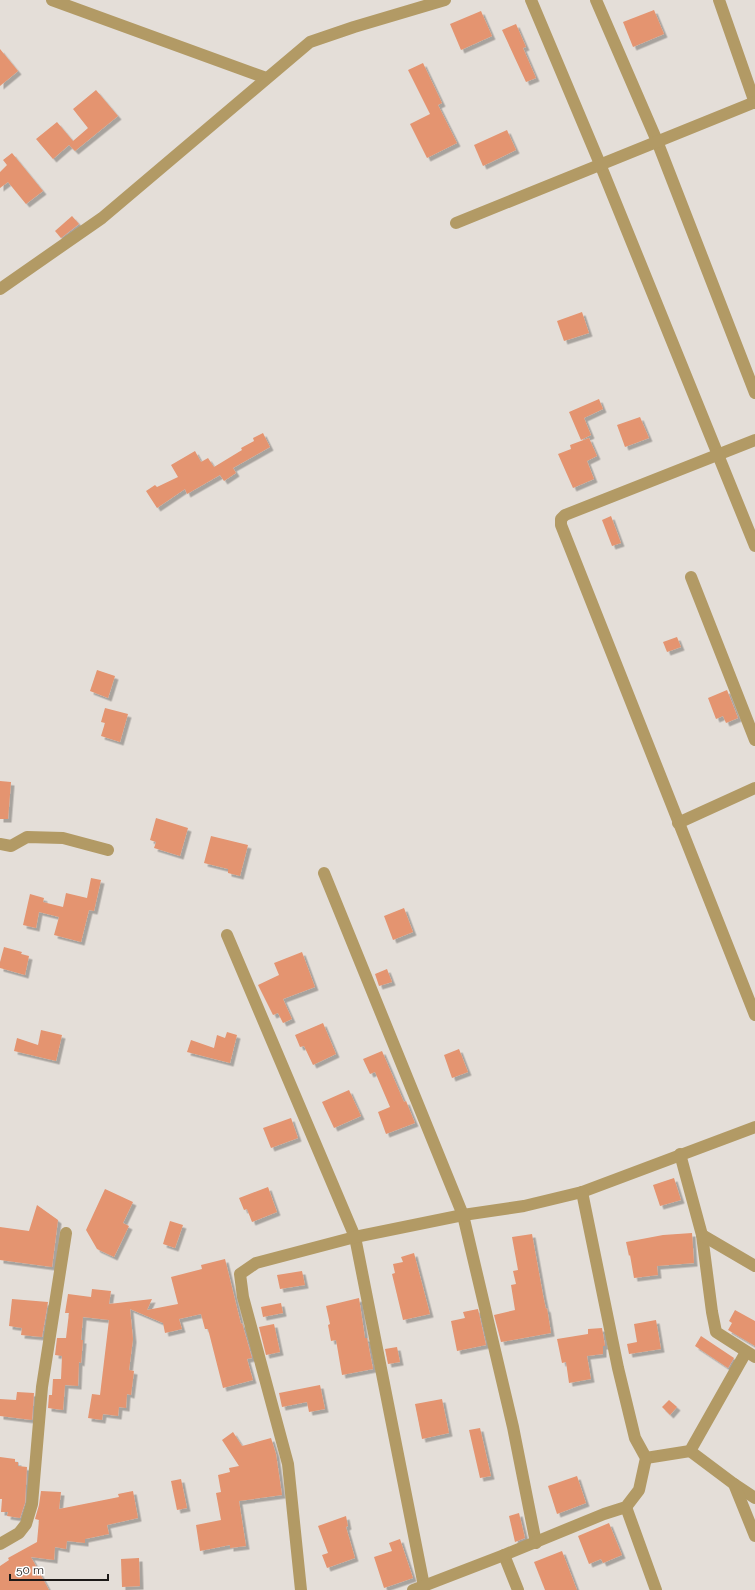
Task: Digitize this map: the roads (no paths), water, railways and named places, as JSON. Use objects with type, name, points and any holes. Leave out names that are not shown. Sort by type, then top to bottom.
[{"type":"street","points":[[52,0],[266,78]]},
{"type":"street","points":[[0,289],[102,218],[310,42],[444,0]]},
{"type":"street","points":[[531,0],[600,164],[755,546]]},
{"type":"street","points":[[596,0],[657,141],[755,393]]},
{"type":"street","points":[[456,223],[755,102],[719,0]]},
{"type":"street","points":[[755,440],[718,456],[565,515],[561,519],[561,525],[755,1015]]},
{"type":"street","points":[[691,577],[755,740]]},
{"type":"street","points":[[678,823],[755,788]]},
{"type":"street","points":[[0,844],[11,846],[27,837],[63,838],[108,850]]},
{"type":"street","points":[[324,873],[464,1215],[513,1427],[536,1542]]},
{"type":"street","points":[[227,935],[355,1237],[419,1588],[604,1514],[626,1507],[639,1490],[646,1458],[634,1438],[582,1192]]},
{"type":"street","points":[[301,1590],[288,1464],[247,1311],[240,1274],[256,1263],[355,1237],[464,1215],[524,1206],[582,1192],[755,1127]]},
{"type":"street","points":[[680,1154],[702,1235],[716,1332],[751,1354],[690,1451]]},
{"type":"street","points":[[0,1544],[19,1533],[26,1524],[32,1504],[42,1387],[66,1233]]},
{"type":"street","points":[[702,1235],[755,1266]]},
{"type":"street","points":[[646,1458],[690,1451],[755,1498]]},
{"type":"street","points":[[734,1484],[755,1536]]},
{"type":"street","points":[[626,1507],[656,1590]]},
{"type":"street","points":[[504,1555],[518,1590]]}]
